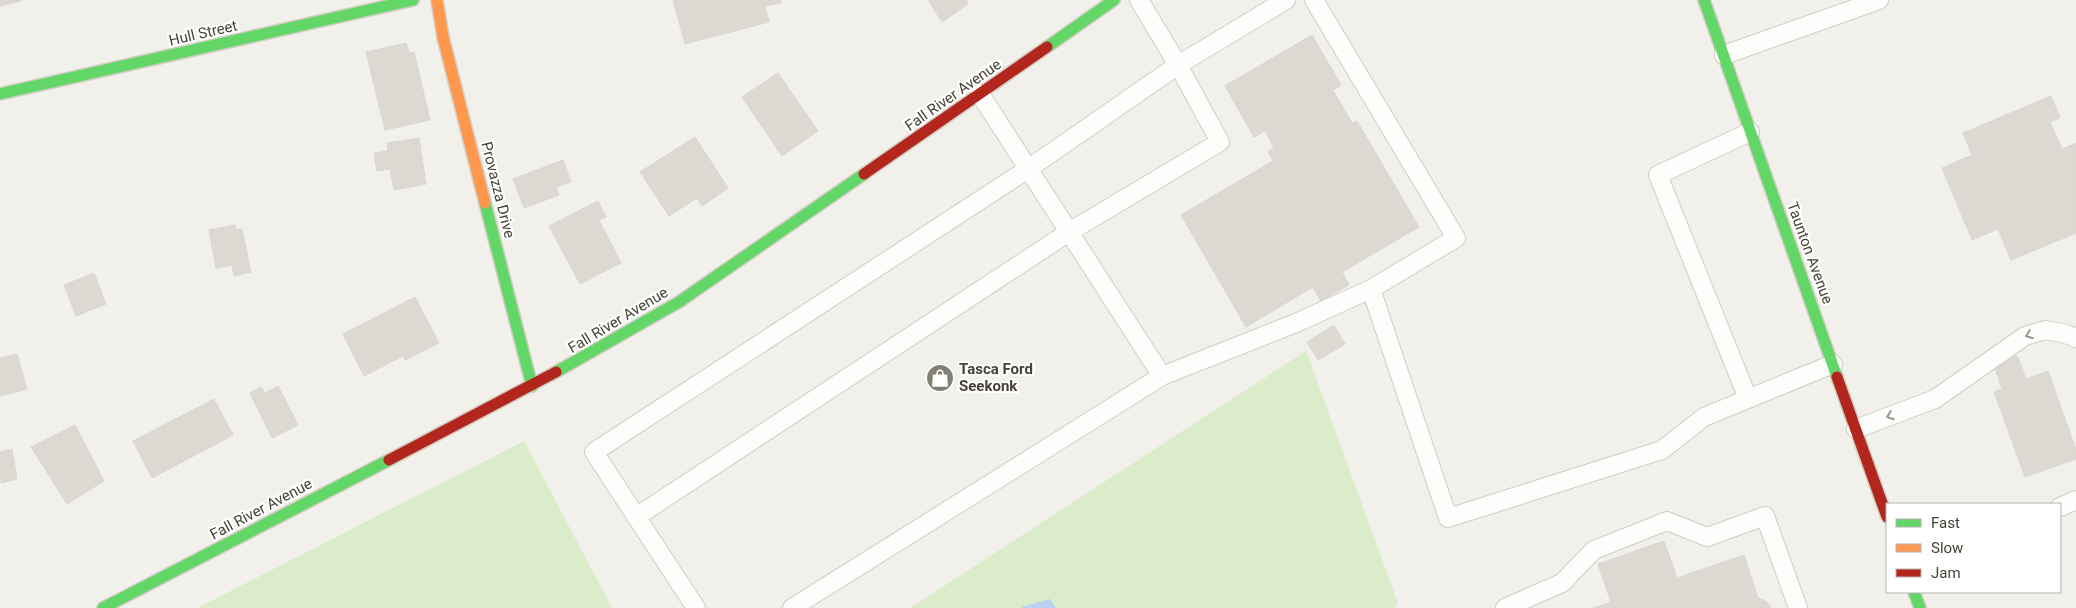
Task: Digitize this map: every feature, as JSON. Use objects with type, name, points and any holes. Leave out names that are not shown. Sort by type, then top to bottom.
[{"type":"main road","name":"Hull Street","points":[[0,94],[413,0]]},
{"type":"main road","name":"Provazza Drive","points":[[437,0],[443,36],[532,386]]},
{"type":"main road","name":"Fall River Avenue","points":[[103,608],[532,386],[679,302],[1114,0]]},
{"type":"main road","name":"Taunton Avenue","points":[[1704,0],[1886,514]]},
{"type":"main road","points":[[1914,593],[1920,608]]},
{"type":"lane","points":[[636,517],[1069,232],[1220,142],[1178,65],[1139,0]]},
{"type":"lane","points":[[696,608],[594,452],[1028,169],[1178,65],[1286,0]]},
{"type":"lane","points":[[792,608],[1162,376],[1296,324],[1371,289],[1456,238],[1314,0]]},
{"type":"lane","points":[[1724,55],[1878,0]]},
{"type":"lane","points":[[980,94],[1162,376]]},
{"type":"lane","points":[[1748,399],[1658,175],[1750,132]]},
{"type":"lane","points":[[1371,289],[1448,518],[1662,450],[1704,417],[1833,364]]},
{"type":"lane","points":[[1856,429],[1935,399],[2025,336],[2045,330],[2063,333],[2076,338]]},
{"type":"lane","points":[[2061,507],[2076,500]]},
{"type":"lane","points":[[1505,608],[1562,583],[1594,550],[1667,521],[1707,537],[1765,516],[1798,608]]},
{"type":"green space","points":[[1306,351],[1398,603],[1394,608],[1056,608],[1050,600],[1021,608],[910,608]]},
{"type":"green space","points":[[524,441],[612,608],[198,608],[221,596]]},
{"type":"water","points":[[1050,599],[1056,608],[1021,608],[1024,606]]},
{"type":"building","points":[[0,0],[21,0],[21,1],[0,6]]},
{"type":"building","points":[[673,0],[780,0],[781,3],[765,6],[769,22],[685,44]]},
{"type":"building","points":[[928,0],[966,0],[968,4],[942,22]]},
{"type":"building","points":[[1312,35],[1341,85],[1333,90],[1352,123],[1357,121],[1419,227],[1342,272],[1349,285],[1321,301],[1313,287],[1246,327],[1181,215],[1273,161],[1268,151],[1274,148],[1265,131],[1254,137],[1225,86]]},
{"type":"building","points":[[406,43],[409,53],[414,52],[430,120],[385,130],[366,52]]},
{"type":"building","points":[[778,73],[818,131],[782,156],[742,97]]},
{"type":"building","points":[[2051,96],[2060,118],[2050,122],[2062,149],[2076,143],[2076,233],[2011,260],[1998,229],[1972,240],[1942,168],[1972,155],[1963,133]]},
{"type":"building","points":[[695,137],[728,188],[702,206],[697,198],[669,216],[640,172]]},
{"type":"building","points":[[419,138],[426,184],[394,190],[390,169],[377,171],[374,153],[388,151],[387,143]]},
{"type":"building","points":[[563,160],[571,182],[556,187],[559,195],[524,208],[513,179]]},
{"type":"building","points":[[598,201],[606,217],[599,220],[621,263],[580,284],[549,226]]},
{"type":"building","points":[[235,225],[236,230],[242,229],[251,272],[234,276],[232,265],[216,268],[209,230]]},
{"type":"building","points":[[94,273],[106,304],[76,316],[64,285]]},
{"type":"building","points":[[415,297],[439,343],[405,360],[403,356],[364,376],[343,334]]},
{"type":"building","points":[[1334,325],[1345,344],[1318,360],[1307,342]]},
{"type":"building","points":[[17,354],[27,389],[0,396],[0,358]]},
{"type":"building","points":[[2017,356],[2026,379],[2048,371],[2076,450],[2076,459],[2025,477],[1994,392],[2002,389],[1994,365]]},
{"type":"building","points":[[278,386],[298,425],[272,438],[250,393],[261,387],[265,393]]},
{"type":"building","points":[[214,399],[233,435],[152,478],[133,441]]},
{"type":"building","points":[[75,425],[104,481],[67,504],[31,447]]},
{"type":"building","points":[[12,449],[17,479],[1,483],[0,452]]},
{"type":"building","points":[[1664,541],[1677,578],[1744,555],[1758,598],[1767,602],[1771,608],[1593,608],[1611,602],[1598,564]]},
{"type":"traffic: fast","points":[[0,94],[413,0]]},
{"type":"traffic: fast","points":[[1047,47],[1114,0]]},
{"type":"traffic: fast","points":[[1704,0],[1837,377]]},
{"type":"traffic: fast","points":[[556,372],[679,302],[864,174]]},
{"type":"traffic: fast","points":[[485,203],[532,386]]},
{"type":"traffic: fast","points":[[103,608],[389,460]]},
{"type":"traffic: fast","points":[[1914,593],[1920,608]]},
{"type":"traffic: slow","points":[[437,0],[443,37],[485,203]]},
{"type":"traffic: jam","points":[[864,174],[1047,47]]},
{"type":"traffic: jam","points":[[389,460],[556,372]]},
{"type":"traffic: jam","points":[[1837,377],[1886,514]]},
{"type":"place","name":"Tasca Ford Seekonk","points":[[940,378]]}]
